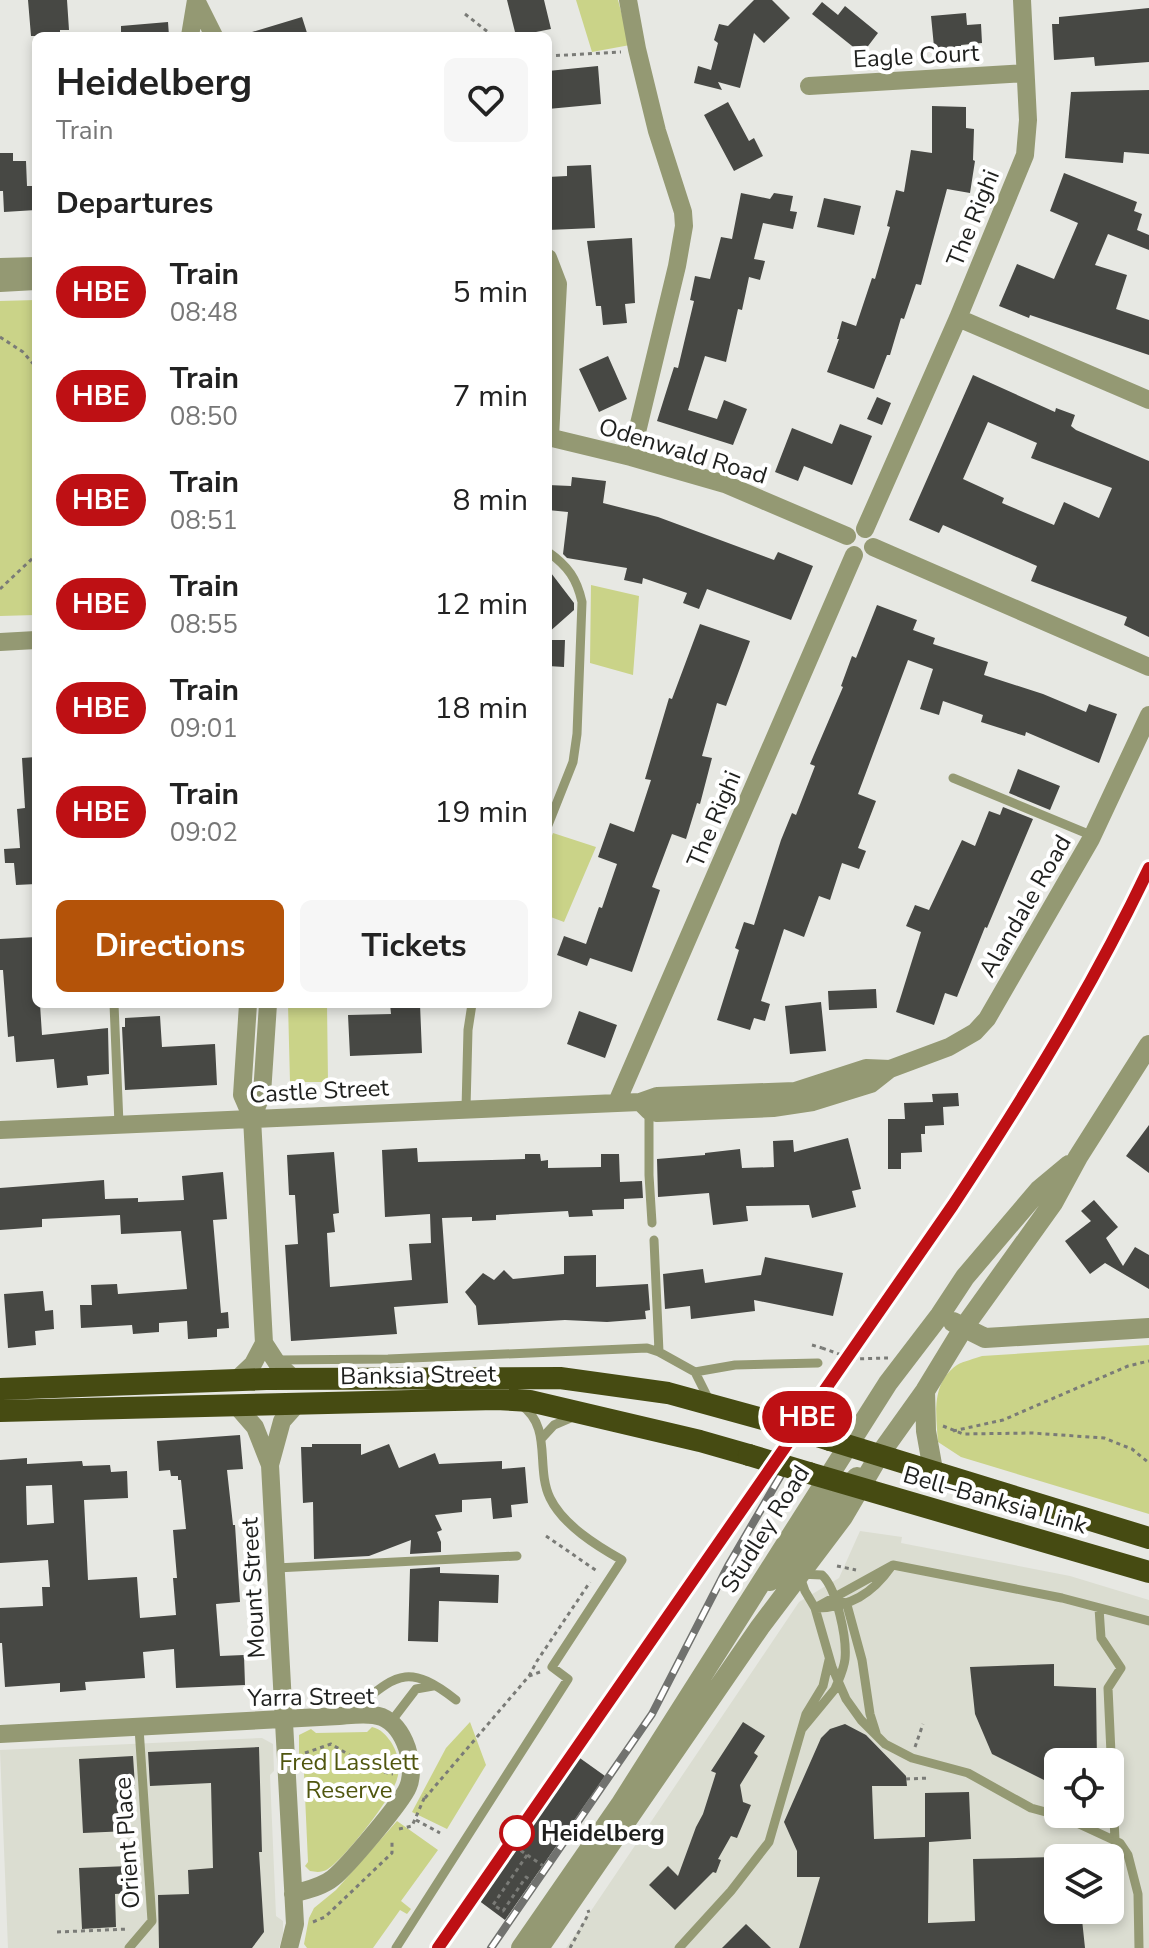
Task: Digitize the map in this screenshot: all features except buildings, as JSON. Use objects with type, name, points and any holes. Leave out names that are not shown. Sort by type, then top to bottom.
[{"type":"highway","name":"Banksia Street","points":[[0,1389],[236,1380],[560,1378],[650,1389],[839,1442]]},
{"type":"highway","name":"Banksia Street","points":[[0,1411],[299,1402],[530,1401],[818,1475]]},
{"type":"highway","name":"Bell–Banksia Link","points":[[839,1442],[1149,1538]]},
{"type":"highway","name":"Bell–Banksia Link","points":[[818,1475],[1149,1572]]},
{"type":"street","points":[[191,32],[196,0]]},
{"type":"street","points":[[196,0],[212,32]]},
{"type":"street","points":[[628,0],[657,131],[683,212],[684,226],[631,457]]},
{"type":"street","name":"The Righi","points":[[865,529],[958,318],[1025,155],[1028,120],[1022,0]]},
{"type":"street","name":"Eagle Court","points":[[809,86],[1025,73]]},
{"type":"street","points":[[0,267],[32,266]]},
{"type":"street","points":[[552,268],[558,284],[552,386]]},
{"type":"street","points":[[0,283],[32,281]]},
{"type":"street","points":[[958,318],[1149,400]]},
{"type":"street","name":"Odenwald Road","points":[[552,438],[725,484],[847,536]]},
{"type":"street","points":[[855,529],[865,529],[873,537],[873,547],[865,555],[854,555],[847,547],[847,536],[855,529]]},
{"type":"street","points":[[873,547],[1149,667]]},
{"type":"street","name":"The Righi","points":[[617,1102],[854,555]]},
{"type":"street","points":[[0,642],[32,640]]},
{"type":"street","name":"Alandale Road","points":[[890,1069],[949,1047],[975,1032],[987,1019],[1093,836],[1149,715]]},
{"type":"street","points":[[248,1008],[242,1095],[252,1118],[264,1343],[275,1360],[294,1379]]},
{"type":"street","points":[[252,1118],[262,1094],[268,1008]]},
{"type":"street","name":"Studley Road","points":[[521,1948],[620,1805],[758,1588],[843,1517],[855,1485],[925,1391],[964,1327],[1053,1203],[1078,1157],[1149,1045]]},
{"type":"street","name":"Castle Street","points":[[0,1130],[617,1102],[644,1106],[657,1113],[795,1107],[871,1084],[890,1069]]},
{"type":"street","name":"Studley Road","points":[[539,1948],[787,1566],[818,1475],[839,1442],[940,1315],[965,1277],[1039,1190],[1078,1157]]},
{"type":"street","points":[[940,1315],[985,1338],[1149,1328]]},
{"type":"street","points":[[236,1380],[253,1364],[264,1343]]},
{"type":"street","points":[[925,1391],[926,1431],[933,1470]]},
{"type":"street","name":"Mount Street","points":[[270,1465],[282,1421],[299,1402]]},
{"type":"street","name":"Mount Street","points":[[235,1404],[255,1427],[270,1465],[293,1894],[294,1930],[289,1948]]},
{"type":"street","name":"Yarra Street","points":[[0,1734],[346,1716],[374,1716],[390,1723],[409,1753],[411,1768],[408,1788],[399,1803],[336,1875],[320,1885],[293,1894]]},
{"type":"lane","points":[[552,555],[564,563],[578,582],[582,602],[577,734],[573,762],[552,815]]},
{"type":"lane","points":[[953,778],[1093,836]]},
{"type":"lane","points":[[114,1008],[119,1124]]},
{"type":"lane","points":[[466,1108],[471,1008]]},
{"type":"lane","points":[[644,1106],[652,1223]]},
{"type":"lane","points":[[654,1240],[659,1352]]},
{"type":"lane","name":"Banksia Street","points":[[275,1360],[388,1359],[647,1348],[695,1372]]},
{"type":"lane","points":[[711,1404],[695,1372],[735,1365],[818,1363]]},
{"type":"lane","points":[[396,1948],[568,1679],[552,1667],[622,1560],[574,1526],[551,1500],[545,1483],[542,1438],[532,1414],[511,1400]]},
{"type":"lane","points":[[542,1438],[559,1422],[586,1414]]},
{"type":"lane","points":[[276,1568],[517,1556]]},
{"type":"lane","points":[[839,1603],[893,1565],[1149,1621]]},
{"type":"lane","points":[[815,1608],[839,1603],[876,1586],[893,1565]]},
{"type":"lane","points":[[787,1566],[822,1575],[830,1584],[862,1660],[870,1714],[877,1736]]},
{"type":"lane","points":[[787,1566],[815,1608],[838,1683],[856,1715],[877,1736],[897,1752],[962,1770],[1031,1808],[1064,1817],[1115,1840],[1128,1855],[1138,1894],[1139,1948]]},
{"type":"lane","points":[[802,1729],[838,1683],[845,1655],[839,1603]]},
{"type":"lane","points":[[1099,1608],[1101,1638],[1121,1668],[1109,1683],[1107,1700],[1115,1840]]},
{"type":"lane","points":[[679,1948],[731,1891],[769,1842],[809,1706],[823,1686],[829,1659]]},
{"type":"lane","points":[[346,1716],[391,1680],[418,1679],[440,1688],[456,1700]]},
{"type":"lane","points":[[390,1723],[416,1689],[427,1685],[440,1688]]},
{"type":"lane","name":"Orient Place","points":[[129,1948],[152,1921],[139,1728]]},
{"type":"path","points":[[465,14],[488,32]]},
{"type":"path","points":[[552,56],[637,49]]},
{"type":"path","points":[[0,337],[23,352],[32,362]]},
{"type":"path","points":[[0,589],[32,559]]},
{"type":"path","points":[[812,1345],[853,1359],[888,1358]]},
{"type":"path","points":[[953,1431],[1003,1420],[1128,1366],[1149,1361]]},
{"type":"path","points":[[926,1431],[942,1426],[963,1434],[1032,1433],[1104,1438],[1132,1449],[1149,1463]]},
{"type":"path","points":[[546,1536],[597,1571]]},
{"type":"path","points":[[425,1798],[529,1676],[610,1553]]},
{"type":"path","points":[[529,1676],[552,1667]]},
{"type":"path","points":[[912,1758],[923,1724]]},
{"type":"path","points":[[305,1753],[331,1744],[374,1770],[396,1775]]},
{"type":"path","points":[[906,1779],[929,1778],[931,1774]]},
{"type":"path","points":[[416,1820],[440,1833]]},
{"type":"path","points":[[514,1846],[545,1867]]},
{"type":"path","points":[[527,1855],[493,1905],[503,1911],[526,1877],[535,1883]]},
{"type":"path","points":[[570,1948],[589,1913],[584,1904]]},
{"type":"path","points":[[57,1932],[139,1928]]},
{"type":"shaded area","points":[[860,1531],[902,1537],[901,1543],[1070,1576],[1149,1600],[1149,1948],[566,1948],[799,1602],[839,1578]]},
{"type":"shaded area","points":[[262,1738],[273,1744],[274,1771],[270,1775],[276,1916],[283,1921],[279,1948],[8,1948],[0,1750]]},
{"type":"green space","points":[[576,0],[618,0],[630,45],[592,52]]},
{"type":"green space","points":[[32,300],[32,615],[0,616],[0,301]]},
{"type":"green space","points":[[591,585],[639,596],[633,675],[590,663]]},
{"type":"green space","points":[[553,833],[596,847],[564,922],[552,918]]},
{"type":"green space","points":[[288,1008],[327,1008],[328,1082],[290,1082]]},
{"type":"green space","points":[[1149,1345],[1149,1514],[961,1457],[938,1442],[936,1410],[939,1390],[949,1372],[960,1364],[982,1356]]},
{"type":"green space","points":[[470,1722],[486,1765],[447,1829],[412,1812],[446,1748]]},
{"type":"green space","name":"Fred Lasslett Reserve","points":[[372,1727],[391,1742],[398,1760],[397,1779],[367,1827],[336,1863],[323,1871],[310,1871],[305,1866],[308,1862],[304,1773],[299,1768],[299,1735],[311,1729],[316,1733],[367,1732]]},
{"type":"green space","points":[[397,1821],[438,1850],[401,1901],[411,1909],[407,1914],[400,1910],[373,1948],[307,1948],[304,1944],[314,1908],[336,1890]]},
{"type":"railway","points":[[438,1948],[973,1175],[1066,1024],[1149,867]]},
{"type":"railway","points":[[491,1948],[652,1714],[728,1566],[784,1470]]},
{"type":"train","name":"HBE","points":[[438,1948],[821,1398],[1029,1090],[1098,970],[1149,868]]},
{"type":"place","name":"Heidelberg","points":[[517,1833]]}]
